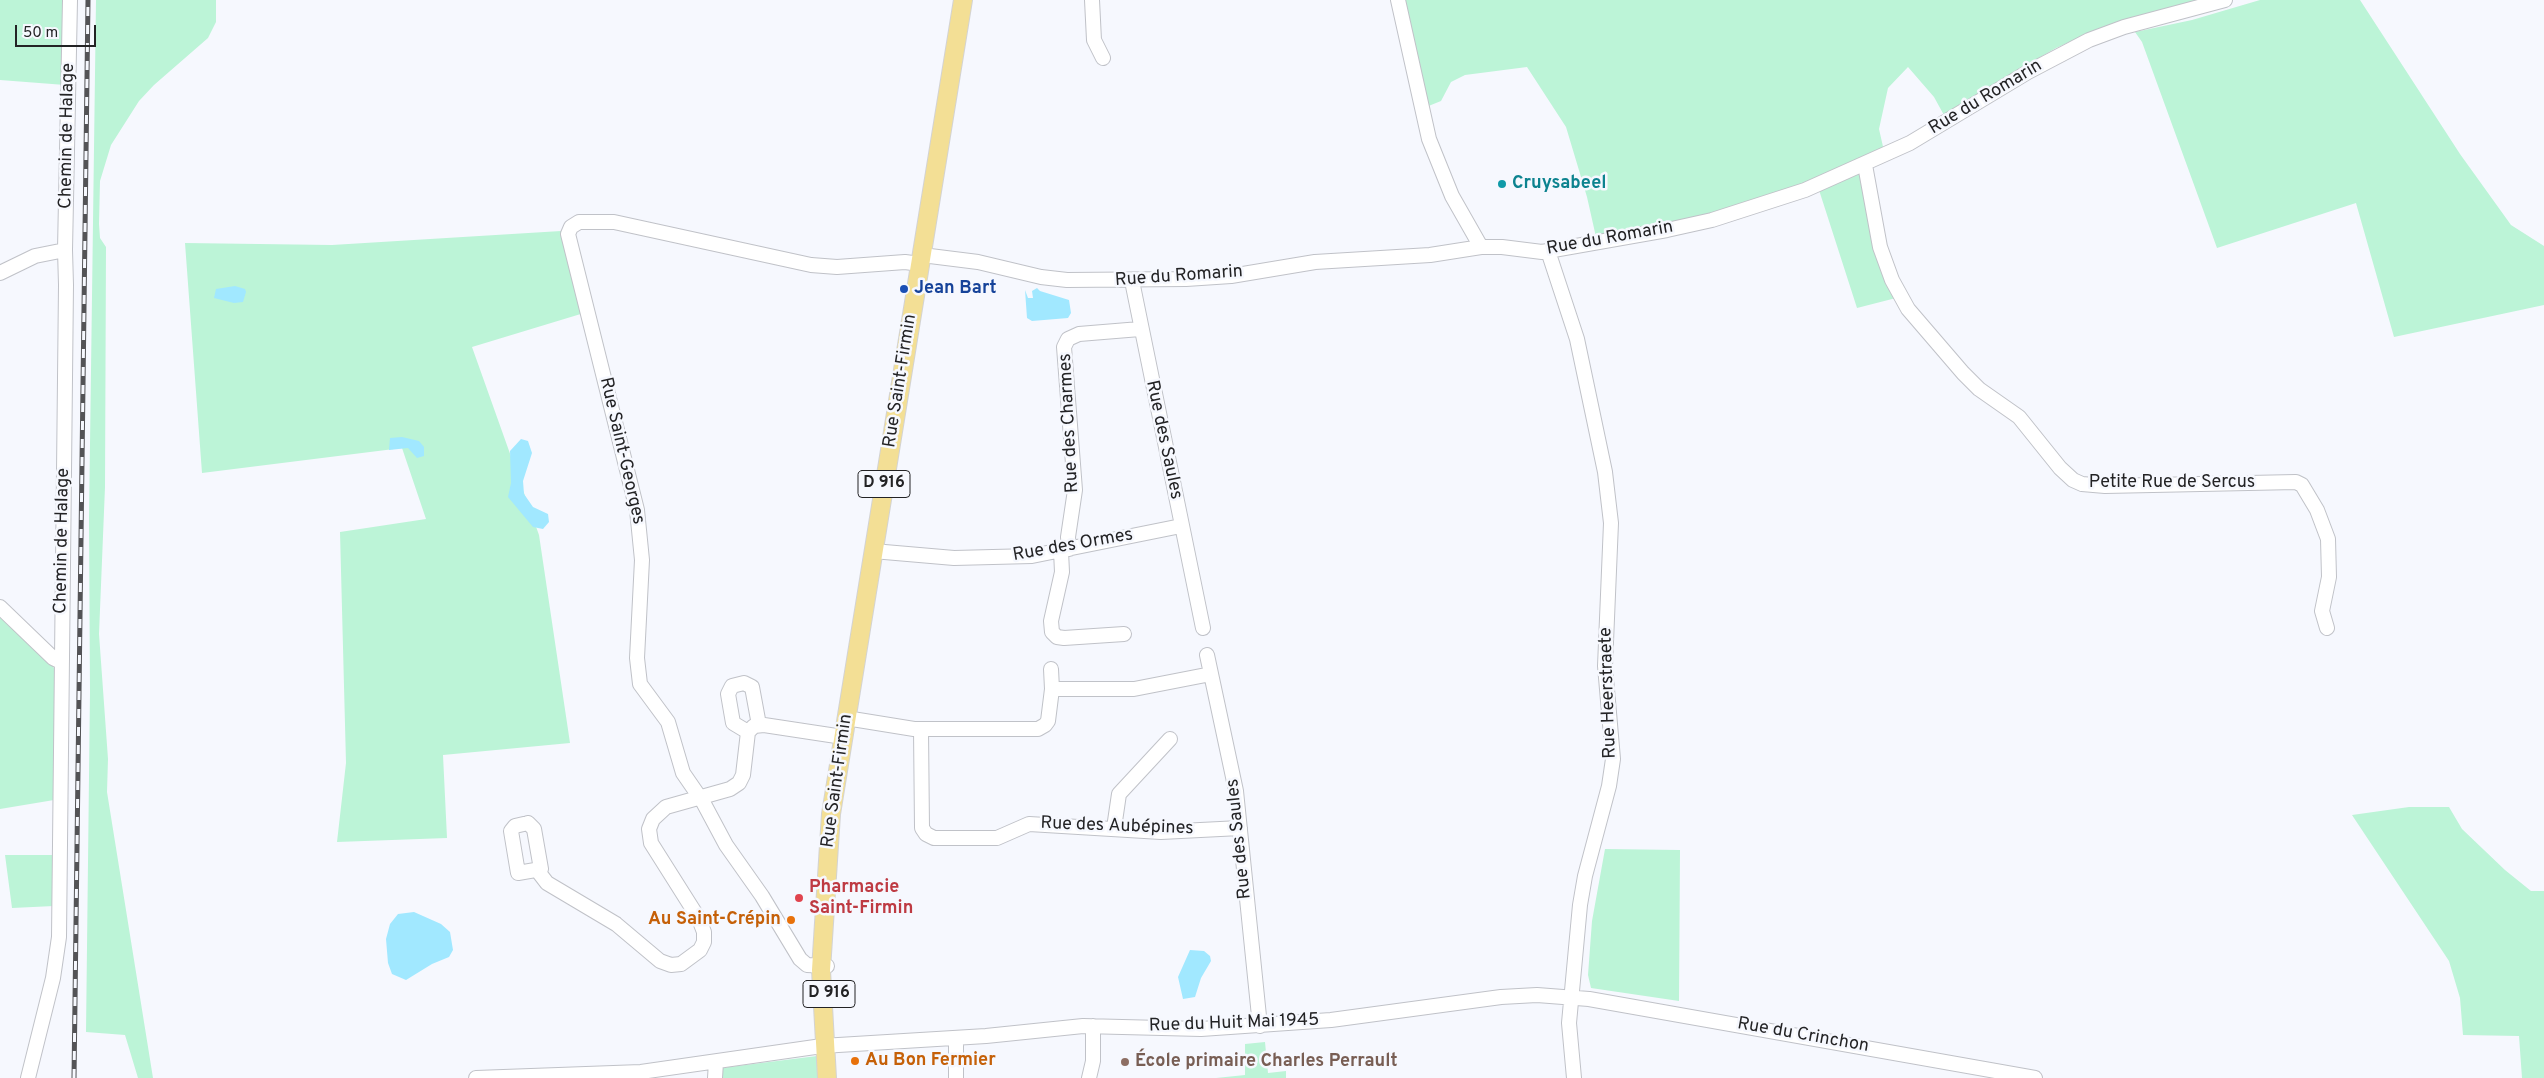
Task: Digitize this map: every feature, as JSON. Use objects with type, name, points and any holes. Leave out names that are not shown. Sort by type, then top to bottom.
[{"type":"main road","name":"Rue Saint-Firmin","points":[[954,0],[958,28]]},
{"type":"main road","name":"Rue Saint-Firmin","points":[[830,1046],[824,966],[829,828],[963,0]]},
{"type":"main road","name":"D 916","points":[[827,1078],[830,1046]]},
{"type":"main road","name":"D 916","points":[[830,1046],[837,1078]]},
{"type":"street","name":"Chemin de Halage","points":[[28,1078],[53,978],[58,944],[65,250],[70,0]]},
{"type":"street","points":[[1092,0],[1094,40],[1103,58]]},
{"type":"street","points":[[1398,0],[1429,139],[1452,196],[1481,247]]},
{"type":"street","name":"Rue du Romarin","points":[[921,259],[987,263],[1050,279],[1132,281],[1219,277],[1315,262],[1430,255],[1481,247],[1502,247],[1537,252],[1548,251],[1712,220],[1796,194],[1865,165],[1940,126],[2028,72],[2084,42],[2124,27],[2225,0]]},
{"type":"street","name":"Petite Rue de Sercus","points":[[1865,165],[1880,247],[1892,280],[1908,309],[1962,374],[1979,389],[2019,417],[2060,468],[2073,480],[2082,484],[2106,486],[2296,482],[2302,485],[2317,510],[2328,539],[2328,584],[2322,611],[2327,628]]},
{"type":"street","name":"Rue Saint-Georges","points":[[824,966],[807,965],[800,960],[766,904],[726,846],[700,797],[681,768],[668,722],[646,694],[639,678],[637,658],[642,560],[637,510],[569,244],[570,231],[575,224],[584,221],[614,222],[811,265],[837,267],[921,259]]},
{"type":"street","points":[[0,273],[34,256],[65,250]]},
{"type":"street","name":"Rue Heerstraete","points":[[1548,251],[1577,339],[1605,472],[1611,523],[1605,666],[1612,741],[1612,767],[1583,886],[1569,1040],[1574,1078]]},
{"type":"street","name":"Rue des Saules","points":[[1132,281],[1140,329],[1203,628]]},
{"type":"street","name":"Rue des Charmes","points":[[1124,634],[1064,638],[1057,637],[1052,632],[1051,621],[1062,572],[1075,490],[1064,347],[1068,339],[1079,334],[1140,329]]},
{"type":"street","name":"Rue des Ormes","points":[[873,551],[971,558],[1032,556],[1181,526]]},
{"type":"street","points":[[0,607],[53,658],[61,662]]},
{"type":"street","name":"Rue des Saules","points":[[1207,655],[1233,774],[1260,1026]]},
{"type":"street","points":[[846,718],[921,730],[1038,729],[1045,726],[1048,721],[1052,689],[1051,669]]},
{"type":"street","points":[[1052,689],[1134,689],[1211,674]]},
{"type":"street","points":[[537,870],[547,883],[616,924],[660,961],[676,965],[687,961],[702,946],[703,928],[651,843],[649,829],[653,819],[661,810],[730,788],[739,783],[743,775],[753,729],[843,737]]},
{"type":"street","name":"Rue des Aubépines","points":[[921,730],[922,825],[924,832],[928,836],[937,839],[997,838],[1029,824],[1169,832],[1240,828]]},
{"type":"street","points":[[1114,828],[1119,794],[1170,739]]},
{"type":"street","name":"Rue du Huit Mai 1945","points":[[476,1078],[635,1072],[830,1046],[956,1038],[1093,1026],[1180,1029],[1260,1026],[1354,1018],[1507,997],[1538,995],[1572,997]]},
{"type":"street","name":"Rue du Crinchon","points":[[1572,997],[2035,1078]]},
{"type":"street","points":[[1089,1078],[1093,1062],[1093,1026]]},
{"type":"street","points":[[956,1038],[956,1078]]},
{"type":"street","points":[[715,1078],[716,1062]]},
{"type":"green space","points":[[0,0],[66,0],[65,85],[0,80]]},
{"type":"green space","points":[[96,0],[216,0],[216,22],[208,38],[154,85],[139,101],[111,145],[100,181],[100,238],[106,247],[105,487],[99,634],[108,759],[107,792],[153,1078],[138,1078],[125,1035],[86,1032],[90,692],[89,518]]},
{"type":"green space","points":[[1403,0],[2203,0],[2098,29],[2056,48],[2011,74],[1945,117],[1934,97],[1908,67],[1888,88],[1879,129],[1884,151],[1800,187],[1701,218],[1596,237],[1587,197],[1566,127],[1527,67],[1465,75],[1451,82],[1441,101],[1426,107]]},
{"type":"green space","points":[[2260,0],[2360,0],[2460,154],[2511,225],[2544,246],[2544,305],[2394,337],[2356,203],[2217,248],[2142,42],[2135,32],[2192,20]]},
{"type":"green space","points":[[1860,174],[1896,298],[1857,308],[1819,190]]},
{"type":"green space","points":[[561,231],[584,313],[472,347],[539,535],[570,743],[443,755],[447,838],[337,842],[346,763],[340,532],[426,519],[402,448],[202,473],[185,243],[332,245]]},
{"type":"green space","points":[[0,613],[50,661],[56,672],[54,800],[0,809]]},
{"type":"green space","points":[[2409,807],[2449,807],[2462,829],[2505,870],[2531,891],[2544,891],[2544,1078],[2522,1078],[2519,1036],[2463,1035],[2460,998],[2449,961],[2352,815]]},
{"type":"green space","points":[[1605,849],[1680,850],[1679,1001],[1591,988],[1588,975],[1592,921]]},
{"type":"green space","points":[[5,855],[55,855],[54,906],[12,908]]},
{"type":"green space","points":[[1265,1042],[1268,1073],[1286,1071],[1286,1078],[1216,1078],[1245,1075],[1245,1044]]},
{"type":"green space","points":[[817,1056],[819,1078],[720,1078],[721,1068]]},
{"type":"water","points":[[235,286],[245,289],[243,302],[234,303],[214,298],[216,289]]},
{"type":"water","points":[[1037,288],[1040,291],[1069,300],[1071,313],[1068,318],[1032,321],[1027,318],[1025,290],[1028,298],[1033,298],[1032,291]]},
{"type":"water","points":[[402,437],[419,441],[424,447],[424,456],[417,458],[408,448],[389,450],[390,438]]},
{"type":"water","points":[[521,439],[528,441],[532,453],[523,481],[524,494],[533,507],[548,514],[549,522],[543,529],[533,527],[508,497],[511,483],[510,451]]},
{"type":"water","points":[[414,912],[441,924],[450,932],[453,950],[449,957],[432,964],[406,980],[392,974],[388,963],[386,939],[390,924],[398,914]]},
{"type":"water","points":[[1190,950],[1204,951],[1210,956],[1211,961],[1201,978],[1195,997],[1183,999],[1178,977]]},
{"type":"railway","points":[[74,1078],[88,0]]},
{"type":"place","name":"Cruysabeel","points":[[1502,184]]},
{"type":"place","name":"Jean Bart","points":[[904,289]]},
{"type":"place","name":"Pharmacie Saint-Firmin","points":[[799,898]]},
{"type":"place","name":"Au Saint-Crépin","points":[[791,920]]},
{"type":"place","name":"Au Bon Fermier","points":[[855,1061]]},
{"type":"place","name":"École primaire Charles Perrault","points":[[1125,1062]]}]
